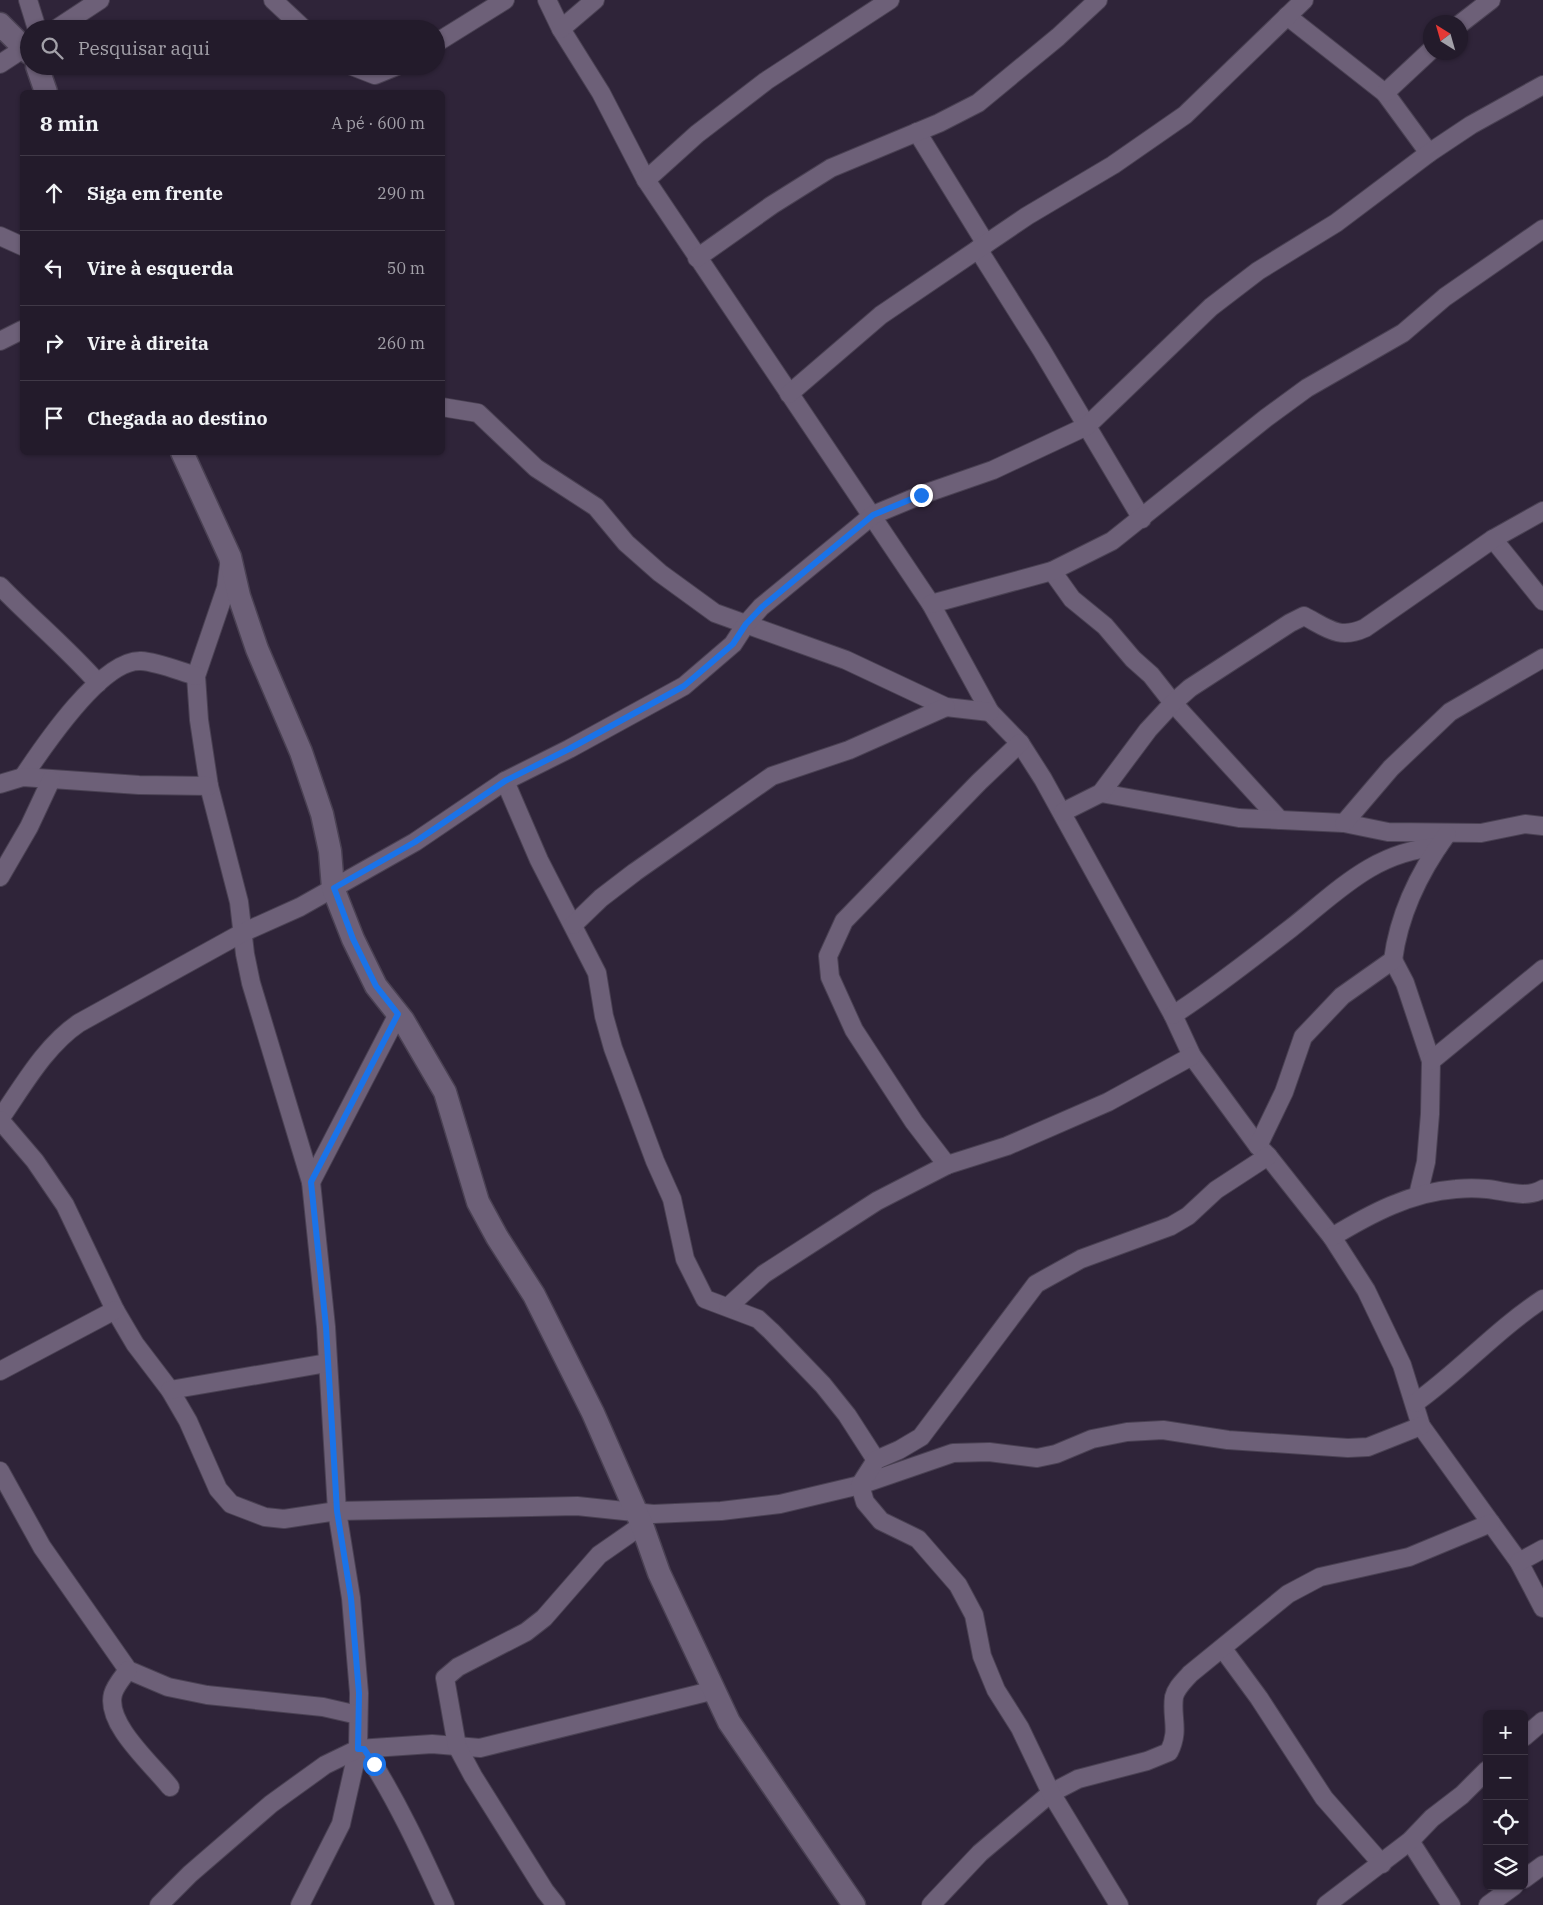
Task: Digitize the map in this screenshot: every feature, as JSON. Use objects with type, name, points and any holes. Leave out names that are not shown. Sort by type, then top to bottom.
[{"type":"street","points":[[28,0],[29,20]]},
{"type":"street","points":[[70,20],[100,0]]},
{"type":"street","points":[[273,0],[294,20]]},
{"type":"street","points":[[445,37],[505,0]]},
{"type":"street","points":[[547,0],[561,29],[601,93],[646,180],[789,394],[873,515],[930,604],[990,712],[1020,743],[1063,812],[1192,1056],[1263,1151],[1332,1237],[1366,1290],[1402,1365],[1421,1426],[1519,1562],[1543,1608]]},
{"type":"street","points":[[561,29],[595,0]]},
{"type":"street","points":[[646,180],[697,134],[766,80],[890,0]]},
{"type":"street","points":[[697,258],[772,205],[831,168],[917,132],[978,103],[1044,50],[1098,0]]},
{"type":"street","points":[[789,394],[881,315],[1027,216],[1112,165],[1185,115],[1304,0]]},
{"type":"street","points":[[1468,18],[1491,0]]},
{"type":"street","points":[[1287,16],[1385,93],[1429,153]]},
{"type":"street","points":[[0,24],[20,37]]},
{"type":"street","points":[[0,64],[20,50]]},
{"type":"street","points":[[1385,93],[1423,58]]},
{"type":"street","points":[[40,75],[45,90]]},
{"type":"street","points":[[1421,1426],[1368,1447],[1348,1448],[1228,1440],[1162,1430],[1127,1432],[1092,1439],[1056,1454],[1037,1458],[989,1452],[953,1453],[860,1485],[780,1504],[638,1518],[577,1506],[337,1511],[284,1519],[265,1517],[232,1504],[218,1489],[188,1421],[170,1390],[135,1344],[115,1310],[65,1205],[35,1161],[0,1119],[64,1033],[105,1008],[154,984],[242,934],[300,907],[334,888],[415,842],[505,781],[569,749],[684,686],[733,644],[746,624],[762,607],[873,515],[993,470],[1087,426],[1211,307],[1258,271],[1336,223],[1429,153],[1471,125],[1543,85]]},
{"type":"street","points":[[917,132],[1142,519]]},
{"type":"street","points":[[930,604],[1052,571],[1112,541],[1142,519],[1266,418],[1307,388],[1403,333],[1445,297],[1543,229]]},
{"type":"street","points":[[0,236],[20,245]]},
{"type":"street","points":[[0,341],[20,331]]},
{"type":"street","points":[[445,407],[478,413],[536,468],[596,507],[626,543],[660,573],[716,613],[846,660],[946,706],[990,712]]},
{"type":"street","points":[[183,455],[230,557],[257,649],[301,752],[322,814],[330,851],[334,888],[353,939],[376,986],[398,1014],[445,1092],[478,1202],[547,1321],[593,1413],[663,1581],[697,1658],[715,1690],[729,1722],[854,1905]]},
{"type":"street","points":[[1063,812],[1102,792],[1148,730],[1173,702],[1290,622],[1304,616],[1333,632],[1351,634],[1365,628],[1494,539],[1543,510]]},
{"type":"street","points":[[1494,539],[1543,601]]},
{"type":"street","points":[[230,557],[226,588],[196,676],[199,720],[209,786],[238,902],[253,992],[296,1139],[311,1182],[326,1327],[337,1511],[351,1598],[359,1693],[358,1715],[361,1749],[341,1824],[300,1905]]},
{"type":"street","points":[[1052,571],[1072,599],[1105,626],[1280,820]]},
{"type":"street","points":[[0,586],[32,619],[68,649],[98,682]]},
{"type":"street","points":[[1344,823],[1391,768],[1450,712],[1543,658]]},
{"type":"street","points":[[23,776],[73,710],[98,682],[117,668],[131,662],[142,661],[196,676]]},
{"type":"street","points":[[573,925],[602,898],[628,878],[772,776],[849,750],[946,706]]},
{"type":"street","points":[[947,1165],[914,1122],[854,1030],[830,977],[828,956],[844,921],[979,782],[1020,743]]},
{"type":"street","points":[[0,784],[23,776],[51,780],[139,785],[209,786]]},
{"type":"street","points":[[0,877],[29,827],[51,780]]},
{"type":"street","points":[[505,781],[539,860],[597,973],[604,1016],[655,1161],[672,1199],[685,1259],[705,1300],[758,1319],[771,1331],[823,1385],[847,1416],[876,1460]]},
{"type":"street","points":[[1102,792],[1239,818],[1344,823],[1442,840]]},
{"type":"street","points":[[1525,824],[1543,811]]},
{"type":"street","points":[[1172,1015],[1216,987],[1365,869],[1416,848],[1442,840],[1525,824],[1543,826]]},
{"type":"street","points":[[1418,1195],[1426,1162],[1430,1114],[1430,1061],[1405,983],[1392,960],[1396,936],[1407,906],[1442,840]]},
{"type":"street","points":[[1119,1905],[1050,1793],[1020,1728],[996,1690],[982,1656],[974,1615],[958,1585],[918,1539],[882,1521],[865,1502],[860,1485],[876,1460],[899,1450],[921,1437],[938,1417],[1036,1284],[1082,1259],[1172,1226],[1188,1216],[1263,1151],[1303,1037],[1316,1021],[1342,996],[1392,960]]},
{"type":"street","points":[[1430,1061],[1543,969]]},
{"type":"street","points":[[311,1182],[398,1014]]},
{"type":"street","points":[[728,1307],[764,1274],[877,1201],[947,1165],[1006,1146],[1108,1102],[1192,1056]]},
{"type":"street","points":[[1332,1237],[1365,1217],[1418,1195],[1455,1189],[1475,1189],[1525,1195],[1536,1193],[1543,1189]]},
{"type":"street","points":[[1415,1403],[1440,1386],[1526,1310],[1543,1299]]},
{"type":"street","points":[[0,1371],[115,1310]]},
{"type":"street","points":[[170,1390],[327,1363]]},
{"type":"street","points":[[0,1471],[42,1546],[128,1670],[168,1687],[207,1695],[323,1707],[358,1715]]},
{"type":"street","points":[[556,1905],[473,1776],[457,1746],[445,1678],[473,1658],[532,1627],[544,1618],[599,1555],[638,1518]]},
{"type":"street","points":[[931,1905],[980,1853],[1050,1793],[1078,1779],[1147,1761],[1170,1752],[1176,1739],[1174,1696],[1179,1686],[1288,1594],[1320,1577],[1409,1557],[1491,1523]]},
{"type":"street","points":[[1519,1562],[1543,1549]]},
{"type":"street","points":[[1222,1649],[1259,1698],[1324,1798],[1382,1864]]},
{"type":"street","points":[[128,1670],[113,1694],[115,1718],[170,1787]]},
{"type":"street","points":[[159,1905],[190,1874],[271,1804],[325,1765],[361,1749],[402,1745],[480,1748],[715,1690]]},
{"type":"street","points":[[1528,1734],[1543,1721]]},
{"type":"street","points":[[361,1749],[380,1774],[423,1854],[445,1905]]},
{"type":"street","points":[[1326,1905],[1410,1841],[1432,1818],[1462,1795],[1483,1774]]},
{"type":"street","points":[[1410,1841],[1451,1905]]},
{"type":"street","points":[[1528,1875],[1543,1865]]},
{"type":"street","points":[[1488,1905],[1509,1890]]},
{"type":"route","points":[[374,1764],[364,1749],[358,1749],[359,1693],[351,1598],[337,1511],[326,1327],[311,1200],[311,1182],[398,1014],[376,986],[353,939],[334,888],[366,868],[415,842],[505,781],[569,749],[684,686],[710,666],[733,644],[746,624],[762,607],[873,515],[921,495]]}]
